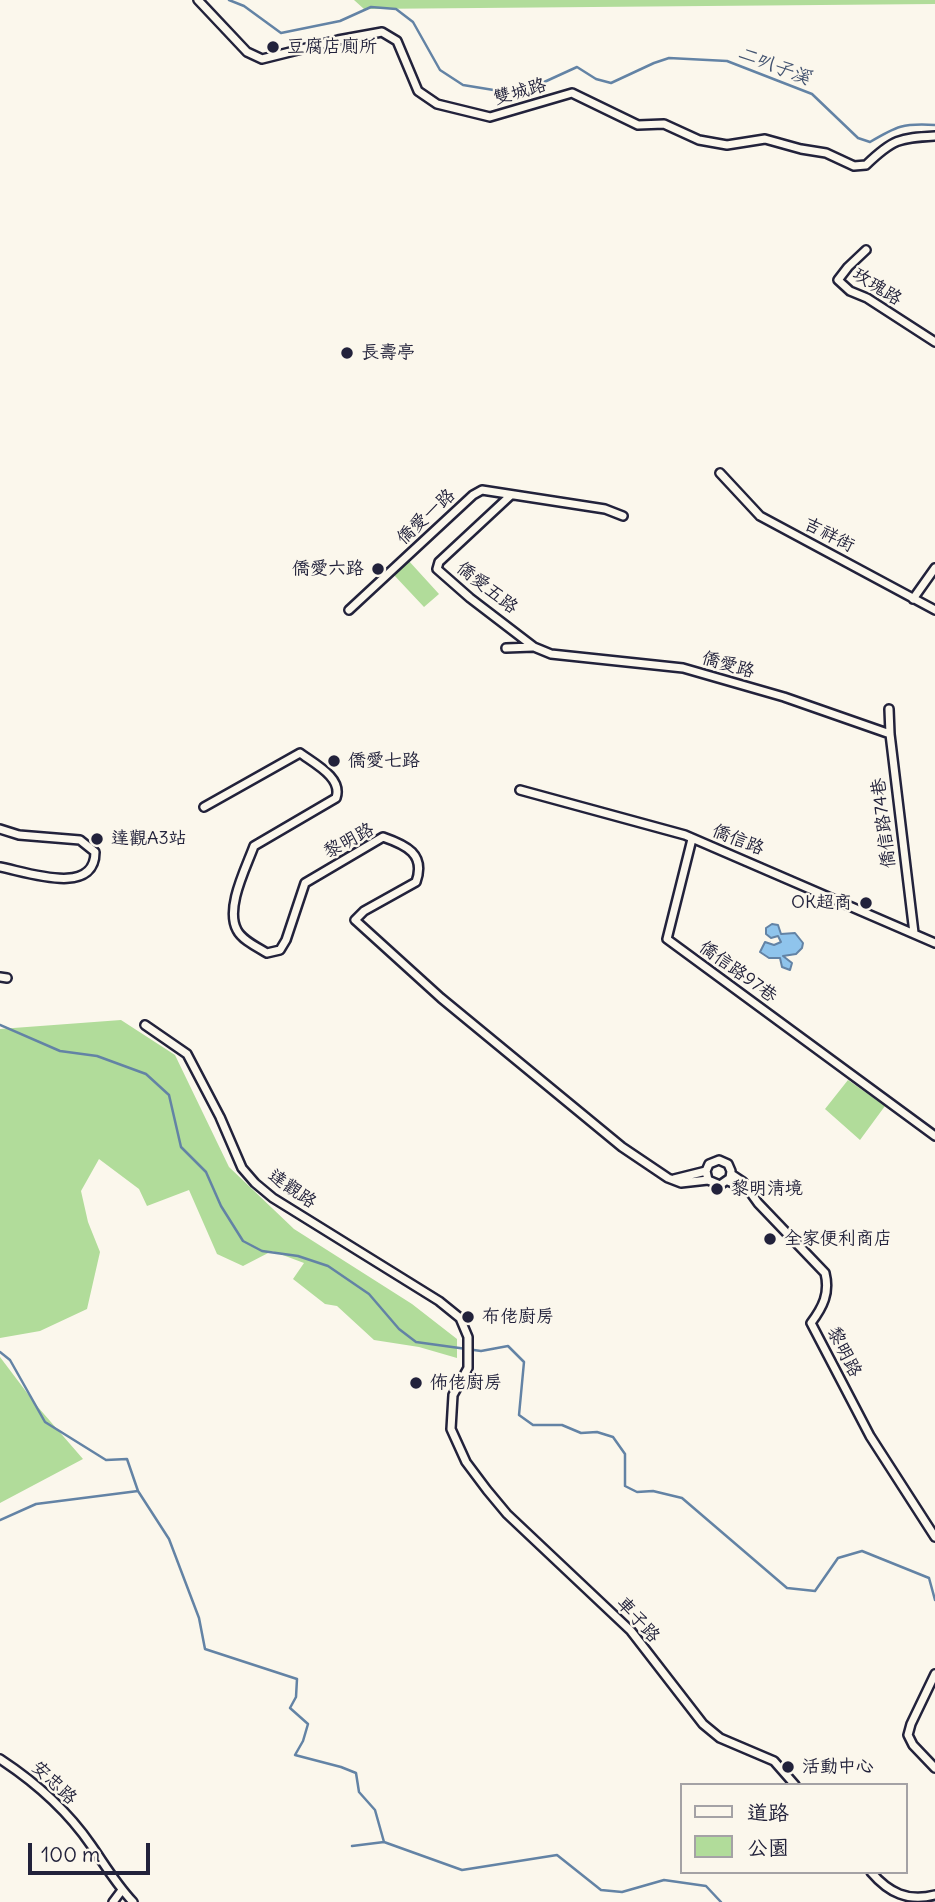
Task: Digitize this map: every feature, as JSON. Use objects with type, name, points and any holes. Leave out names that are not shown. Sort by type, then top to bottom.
[{"type":"street","name":"雙城路","points":[[198,0],[247,52],[262,60],[382,32],[397,41],[418,91],[426,98],[437,104],[490,117],[572,93],[638,125],[664,124],[699,140],[727,145],[765,139],[826,153],[854,166],[866,165],[883,149],[902,137],[935,136]]},
{"type":"street","name":"玫瑰路","points":[[866,250],[838,281],[935,342]]},
{"type":"street","name":"吉祥街","points":[[720,473],[760,516],[935,610]]},
{"type":"street","name":"僑愛一路","points":[[349,610],[473,495],[482,490],[605,509],[623,516]]},
{"type":"street","name":"僑愛五路","points":[[511,495],[439,562],[437,569],[534,647]]},
{"type":"street","points":[[913,599],[935,568]]},
{"type":"street","points":[[506,648],[534,647]]},
{"type":"street","name":"僑愛路","points":[[534,647],[551,654],[683,668],[784,697],[890,734]]},
{"type":"street","name":"僑信路74巷","points":[[889,709],[914,933]]},
{"type":"street","name":"黎明路","points":[[204,807],[300,753],[329,775],[338,786],[336,799],[254,846],[231,911],[237,930],[253,945],[267,953],[280,950],[286,940],[305,883],[383,837],[401,843],[418,860],[420,871],[416,882],[364,911],[355,920],[441,998],[622,1147],[668,1178],[681,1183],[708,1180],[715,1185],[729,1178]]},
{"type":"street","name":"僑信路","points":[[520,790],[685,835],[935,943]]},
{"type":"street","points":[[0,829],[19,835],[80,840],[95,852],[95,860],[90,871],[82,878],[64,879],[0,867]]},
{"type":"street","name":"僑信路97巷","points":[[692,839],[667,939],[935,1136]]},
{"type":"street","name":"達觀路","points":[[145,1025],[187,1054],[242,1168],[255,1183],[273,1198],[439,1301],[460,1318],[468,1337],[468,1368],[453,1395],[451,1405],[452,1429],[466,1462]]},
{"type":"street","name":"黎明路","points":[[674,1179],[706,1171],[709,1164],[719,1160],[728,1164],[729,1178]]},
{"type":"street","points":[[706,1171],[708,1180]]},
{"type":"street","name":"黎明路","points":[[729,1178],[750,1191],[758,1203],[825,1273],[828,1286],[823,1307],[811,1323],[870,1436],[935,1537]]},
{"type":"street","name":"車子路","points":[[466,1462],[507,1514],[631,1631],[703,1724],[720,1738],[774,1761],[793,1783]]},
{"type":"street","points":[[935,1674],[908,1735],[935,1768]]},
{"type":"street","name":"安忠路","points":[[0,1759],[47,1794],[90,1844],[122,1891],[133,1902]]},
{"type":"street","points":[[873,1874],[887,1890],[907,1900],[925,1899],[935,1895]]},
{"type":"street","points":[[113,1902],[122,1891]]},
{"type":"green space","points":[[354,0],[935,0],[935,4],[364,9]]},
{"type":"green space","points":[[408,560],[439,594],[424,607],[393,574]]},
{"type":"green space","points":[[121,1020],[175,1055],[229,1167],[294,1229],[412,1304],[457,1339],[457,1358],[419,1347],[374,1340],[337,1306],[325,1304],[293,1279],[304,1263],[272,1251],[243,1266],[217,1254],[189,1190],[147,1206],[139,1189],[99,1159],[81,1191],[88,1222],[100,1252],[87,1309],[40,1331],[0,1338],[0,1029]]},
{"type":"green space","points":[[848,1080],[885,1106],[860,1140],[825,1109]]},
{"type":"green space","points":[[0,1357],[37,1406],[83,1459],[0,1503]]},
{"type":"water","points":[[772,924],[778,925],[781,934],[795,933],[803,943],[796,954],[783,956],[792,963],[790,970],[782,967],[780,958],[769,958],[760,952],[765,942],[774,945],[781,942],[778,936],[771,938],[766,934],[766,928]]},
{"type":"waterway","name":"二叭子溪","points":[[229,0],[244,6],[281,33],[340,21],[371,7],[396,9],[413,22],[440,70],[463,85],[518,94],[577,67],[596,79],[611,83],[669,58],[727,61],[812,94],[858,138],[870,142],[901,127],[935,125]]},
{"type":"waterway","points":[[0,1025],[60,1051],[97,1056],[146,1074],[169,1095],[181,1147],[206,1172],[221,1206],[243,1241],[262,1251],[298,1256],[328,1266],[369,1294],[399,1329],[416,1342],[481,1351],[508,1346],[524,1362],[519,1415],[533,1425],[562,1425],[581,1433],[597,1432],[613,1437],[625,1454],[625,1486],[637,1492],[653,1491],[682,1498],[787,1588],[815,1591],[838,1558],[862,1551],[929,1578],[935,1600]]},
{"type":"waterway","points":[[0,1352],[10,1360],[45,1422],[106,1460],[127,1459],[138,1491],[169,1539],[199,1618],[205,1649],[297,1679],[296,1697],[290,1708],[308,1724],[295,1755],[356,1773],[359,1792],[375,1810],[384,1842],[462,1870],[557,1855],[601,1890],[622,1892],[664,1880],[706,1886],[721,1902]]},
{"type":"waterway","points":[[0,1520],[36,1504],[138,1491]]},
{"type":"waterway","points":[[352,1846],[384,1842]]},
{"type":"place","name":"豆腐店廁所","points":[[273,47]]},
{"type":"place","name":"長壽亭","points":[[347,353]]},
{"type":"place","name":"僑愛六路","points":[[378,569]]},
{"type":"place","name":"僑愛七路","points":[[334,761]]},
{"type":"place","name":"達觀A3站","points":[[97,839]]},
{"type":"place","name":"OK超商","points":[[866,903]]},
{"type":"place","name":"黎明清境","points":[[717,1189]]},
{"type":"place","name":"全家便利商店","points":[[770,1239]]},
{"type":"place","name":"布佬廚房","points":[[468,1317]]},
{"type":"place","name":"佈佬廚房","points":[[416,1383]]},
{"type":"place","name":"活動中心","points":[[788,1767]]}]
